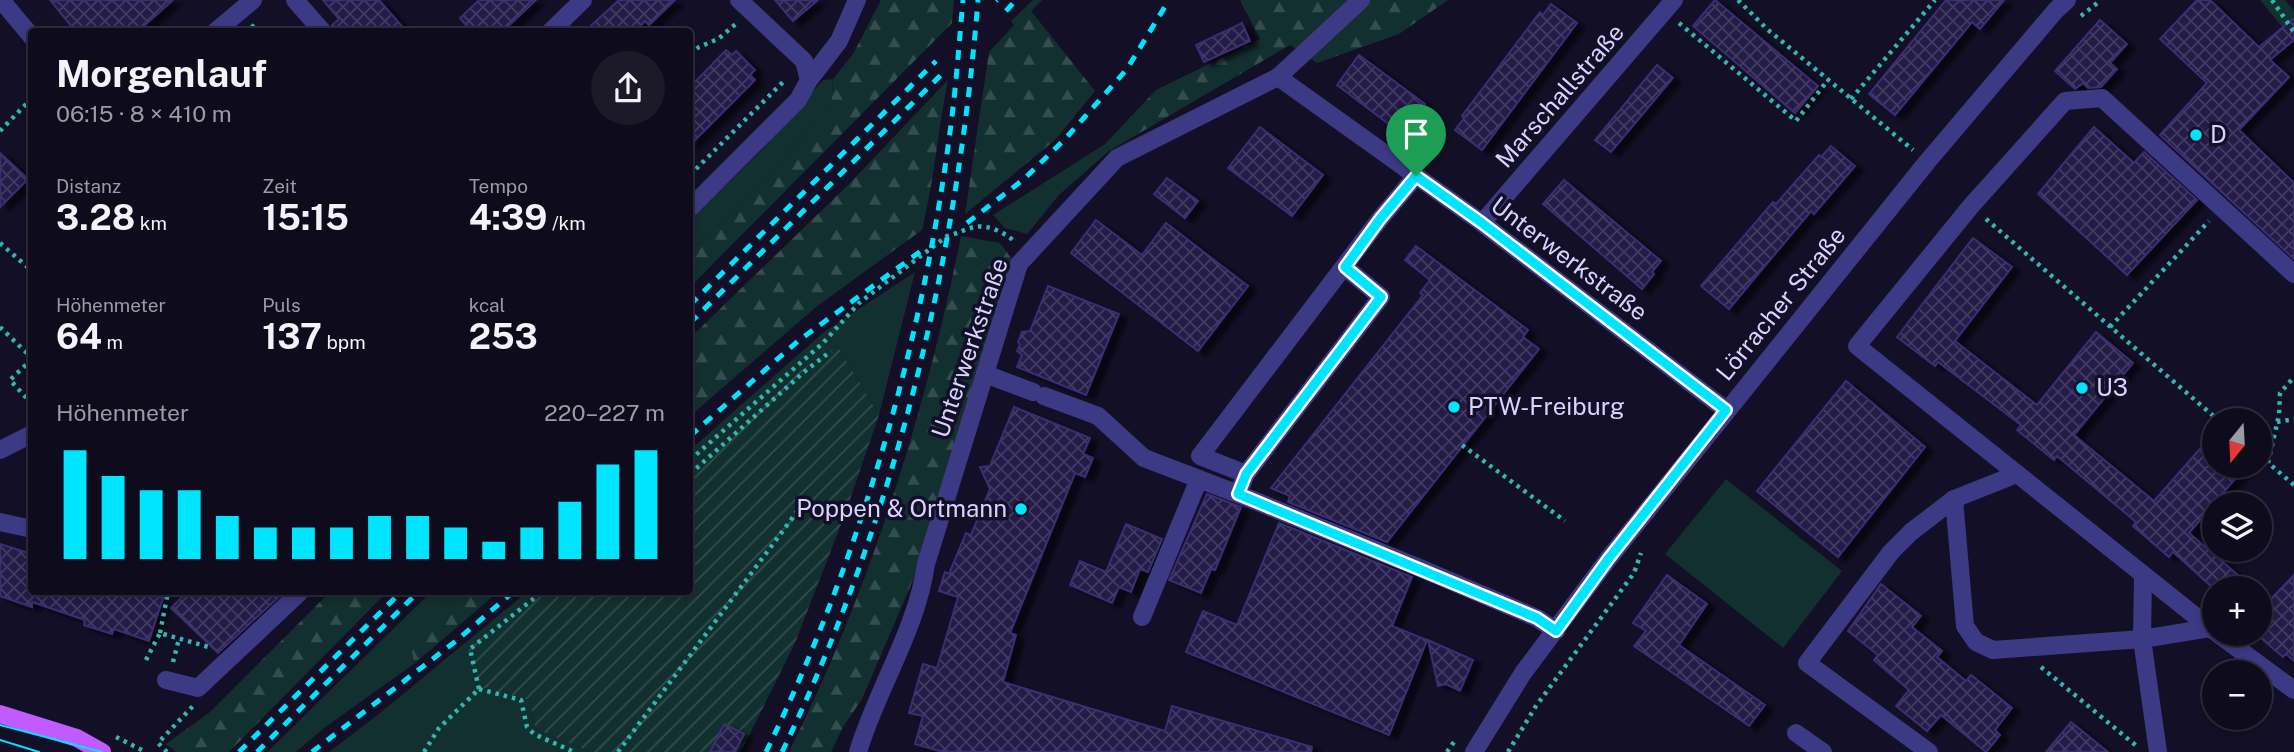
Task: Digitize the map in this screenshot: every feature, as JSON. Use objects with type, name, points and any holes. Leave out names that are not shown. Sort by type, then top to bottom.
[{"type":"main road","points":[[0,714],[77,738],[102,752]]},
{"type":"street","points":[[1,0],[28,32]]},
{"type":"street","points":[[220,28],[253,0]]},
{"type":"street","points":[[295,0],[320,28]]},
{"type":"street","points":[[554,28],[583,0]]},
{"type":"street","points":[[693,205],[797,100],[839,41],[858,0]]},
{"type":"street","name":"Unterwerkstraße","points":[[858,752],[866,724],[922,593],[926,564],[1019,264],[1117,158],[1278,77],[1361,0]]},
{"type":"street","name":"Lörracher Straße","points":[[1474,752],[1523,673],[1609,558],[1927,162],[2067,0]]},
{"type":"street","points":[[744,6],[804,61],[809,80]]},
{"type":"street","name":"Marschallstraße","points":[[1482,223],[1669,6]]},
{"type":"street","name":"Unterwerkstraße","points":[[1278,77],[1482,223],[1726,410]]},
{"type":"street","points":[[2202,622],[1857,346],[1971,206],[2065,101],[2102,98],[2294,274]]},
{"type":"street","points":[[1246,474],[1200,456],[1380,219],[1416,176]]},
{"type":"street","points":[[1238,494],[1246,474],[1381,297],[1345,267]]},
{"type":"street","points":[[985,374],[1098,416],[1144,458],[1525,613],[1556,631]]},
{"type":"street","points":[[0,450],[28,436]]},
{"type":"street","points":[[1929,752],[1807,663],[1891,552],[1911,532],[1954,499],[2017,474]]},
{"type":"street","points":[[1142,617],[1199,479]]},
{"type":"street","points":[[1954,499],[1965,626],[1976,642],[1984,647],[1993,650],[2202,632]]},
{"type":"street","points":[[0,522],[28,527]]},
{"type":"street","points":[[2143,575],[2142,639],[2158,752]]},
{"type":"street","points":[[166,680],[198,688],[297,595]]},
{"type":"street","points":[[2234,646],[2294,690]]},
{"type":"street","points":[[1796,733],[1824,752]]},
{"type":"path","points":[[1738,0],[1767,29],[1913,151]]},
{"type":"path","points":[[1851,99],[1935,0]]},
{"type":"path","points":[[2074,24],[2101,0]]},
{"type":"path","points":[[2272,0],[2294,32]]},
{"type":"path","points":[[693,52],[718,39],[744,6]]},
{"type":"path","points":[[1669,6],[1796,121],[1828,80]]},
{"type":"path","points":[[693,172],[804,61]]},
{"type":"path","points":[[0,131],[28,102]]},
{"type":"path","points":[[1971,206],[2204,408]]},
{"type":"path","points":[[2110,327],[2222,208]]},
{"type":"path","points":[[693,457],[823,343],[859,303],[947,236],[960,234],[976,226],[997,229],[1011,238],[1027,256]]},
{"type":"path","points":[[0,243],[28,268]]},
{"type":"path","points":[[0,327],[28,354]]},
{"type":"path","points":[[693,471],[831,351]]},
{"type":"path","points":[[28,362],[10,380],[28,400]]},
{"type":"path","points":[[2272,445],[2280,393],[2294,377]]},
{"type":"path","points":[[2277,422],[2294,419]]},
{"type":"path","points":[[1462,444],[1565,522]]},
{"type":"path","points":[[2272,466],[2294,485]]},
{"type":"path","points":[[618,752],[811,494]]},
{"type":"path","points":[[1508,752],[1536,706],[1634,573],[1639,556],[1648,545]]},
{"type":"path","points":[[146,660],[159,633],[167,595]]},
{"type":"path","points":[[479,689],[470,649],[538,595]]},
{"type":"path","points":[[159,633],[212,649],[221,639]]},
{"type":"path","points":[[175,652],[179,639]]},
{"type":"path","points":[[2018,648],[2143,752]]},
{"type":"path","points":[[424,752],[439,728],[479,689]]},
{"type":"path","points":[[479,689],[521,701],[527,727],[534,734],[574,752]]},
{"type":"path","points":[[167,752],[158,743],[184,716]]},
{"type":"green space","points":[[881,0],[954,0],[952,23],[693,284],[693,250],[831,108],[833,79],[853,54]]},
{"type":"green space","points":[[1033,0],[1042,0],[1031,11],[1095,91],[1055,140],[965,214],[989,52],[1014,25],[1011,21]]},
{"type":"green space","points":[[1240,0],[1448,0],[1399,34],[1317,63],[1290,45],[1109,151],[1105,144],[1156,90],[1260,39]]},
{"type":"green space","points":[[2260,0],[2285,0],[2294,11],[2294,41]]},
{"type":"green space","points":[[833,79],[831,108],[693,250],[693,217],[761,151],[823,80]]},
{"type":"green space","points":[[948,80],[922,230],[816,307],[693,413],[693,335],[848,185]]},
{"type":"green space","points":[[1105,144],[1109,151],[1059,195],[1027,234],[1005,228],[993,215]]},
{"type":"green space","points":[[961,236],[1000,243],[1012,259],[920,564],[862,699],[843,727],[831,752],[789,752],[845,628],[892,500],[930,369]]},
{"type":"green space","points":[[915,272],[879,415],[837,345],[797,373],[693,465],[693,447],[824,332]]},
{"type":"green space","points":[[837,345],[879,415],[844,517],[795,643],[741,752],[590,752],[536,729],[529,700],[477,686],[468,649],[534,595],[693,595],[693,465],[797,373]]},
{"type":"green space","points":[[1726,479],[1842,571],[1783,648],[1665,554]]},
{"type":"green space","points":[[327,595],[384,595],[229,752],[176,752],[166,744],[210,712]]},
{"type":"green space","points":[[428,595],[458,595],[412,644],[414,664],[324,728],[296,752],[267,752]]},
{"type":"green space","points":[[458,595],[494,595],[414,664],[411,644]]},
{"type":"green space","points":[[523,595],[534,595],[468,649],[477,686],[529,700],[536,729],[590,752],[329,752]]},
{"type":"building","points":[[50,0],[173,0],[142,28],[73,28]]},
{"type":"building","points":[[323,0],[379,0],[404,28],[333,28],[332,25],[339,19]]},
{"type":"building","points":[[479,0],[536,0],[506,28],[469,28],[460,18]]},
{"type":"building","points":[[619,0],[675,0],[649,25],[645,21],[638,28],[588,28]]},
{"type":"building","points":[[775,0],[818,0],[793,21]]},
{"type":"building","points":[[1715,0],[1818,86],[1795,113],[1693,26]]},
{"type":"building","points":[[1946,0],[2004,0],[1980,29],[1972,22],[1895,115],[1869,94]]},
{"type":"building","points":[[2197,0],[2210,0],[2259,47],[2294,18],[2294,40],[2270,60],[2289,77],[2239,130],[2294,183],[2294,259],[2160,135],[2207,83],[2160,39]]},
{"type":"building","points":[[1551,4],[1577,23],[1482,150],[1455,130],[1464,118],[1462,116],[1540,12],[1543,15]]},
{"type":"building","points":[[2100,20],[2127,44],[2110,63],[2117,69],[2101,87],[2088,88],[2083,83],[2075,89],[2055,71]]},
{"type":"building","points":[[1242,23],[1250,41],[1204,62],[1196,45]]},
{"type":"building","points":[[726,50],[732,55],[736,51],[755,70],[750,75],[755,80],[693,142],[693,84]]},
{"type":"building","points":[[1359,55],[1425,104],[1402,134],[1337,85]]},
{"type":"building","points":[[1657,65],[1673,78],[1611,152],[1595,140]]},
{"type":"building","points":[[1260,127],[1323,175],[1292,216],[1228,168]]},
{"type":"building","points":[[2094,127],[2134,163],[2144,152],[2197,200],[2127,275],[2038,194]]},
{"type":"building","points":[[1831,146],[1855,166],[1814,214],[1811,211],[1729,309],[1701,286],[1773,202],[1776,204],[1819,155],[1821,157]]},
{"type":"building","points":[[0,153],[28,179],[0,207]]},
{"type":"building","points":[[1167,178],[1198,201],[1185,218],[1154,194]]},
{"type":"building","points":[[1564,180],[1661,261],[1642,289],[1543,204]]},
{"type":"building","points":[[1096,220],[1142,255],[1166,223],[1248,286],[1198,351],[1071,253]]},
{"type":"building","points":[[1973,238],[2012,267],[1955,341],[2037,405],[2096,332],[2133,363],[2074,435],[2154,501],[2202,447],[2202,478],[2236,478],[2224,492],[2202,492],[2202,518],[2189,533],[2202,544],[2202,562],[2223,562],[2239,576],[2202,578],[2173,552],[2169,557],[2133,526],[2136,522],[2057,456],[2054,460],[2017,430],[2021,425],[1938,362],[1935,366],[1897,337]]},
{"type":"building","name":"PTW-Freiburg","points":[[1416,246],[1528,330],[1523,337],[1539,349],[1387,542],[1288,502],[1290,496],[1271,488],[1423,295],[1420,293],[1430,280],[1405,260]]},
{"type":"building","points":[[1048,286],[1119,314],[1086,395],[1017,367],[1022,355],[1017,351],[1020,345],[1018,342],[1022,332],[1030,331]]},
{"type":"building","points":[[1846,381],[1925,447],[1838,557],[1757,491]]},
{"type":"building","points":[[1014,407],[1090,438],[1083,454],[1093,458],[1085,477],[1075,473],[1010,633],[1016,635],[1003,682],[1165,731],[1172,706],[1312,747],[1311,752],[943,752],[915,744],[923,716],[909,713],[923,664],[937,668],[958,597],[939,591],[945,572],[949,574],[966,533],[971,535],[990,489],[980,467],[990,466]]},
{"type":"building","points":[[1207,494],[1241,507],[1215,570],[1211,569],[1201,593],[1169,580]]},
{"type":"building","points":[[1279,523],[1412,577],[1392,626],[1427,640],[1389,735],[1186,652],[1203,611],[1237,625]]},
{"type":"building","points":[[1126,524],[1162,539],[1148,572],[1140,569],[1131,592],[1119,587],[1112,603],[1070,585],[1080,561],[1106,572]]},
{"type":"building","points":[[0,544],[28,553],[28,595],[153,595],[163,598],[149,641],[114,629],[112,634],[84,625],[85,620],[32,602],[32,607],[0,596]]},
{"type":"building","points":[[1667,575],[1707,604],[1679,645],[1765,705],[1749,726],[1634,646],[1646,631],[1633,623]]},
{"type":"building","points":[[2294,575],[2294,661],[2286,654],[2283,657],[2270,646],[2272,598]]},
{"type":"building","points":[[1881,584],[1921,616],[1912,627],[1942,651],[1937,657],[1966,681],[1971,675],[2012,708],[1995,730],[2000,735],[1986,752],[1941,715],[1927,731],[1896,706],[1909,690],[1874,660],[1878,655],[1848,631]]},
{"type":"building","points":[[184,595],[281,595],[218,653],[171,608]]},
{"type":"building","points":[[1428,640],[1473,660],[1460,691],[1446,684],[1438,686]]},
{"type":"building","points":[[2071,722],[2108,752],[2046,752]]},
{"type":"building","points":[[724,724],[744,734],[735,752],[710,752]]},
{"type":"tram line","points":[[0,725],[102,752]]},
{"type":"tram line","points":[[0,740],[39,752]]},
{"type":"railway","points":[[766,752],[800,679],[858,527],[904,370],[938,212],[952,116],[963,0]]},
{"type":"railway","points":[[782,752],[822,663],[858,572],[889,479],[915,385],[955,194],[978,0]]},
{"type":"railway","points":[[1006,11],[1016,0]]},
{"type":"railway","points":[[967,223],[1024,179],[1066,138],[1127,69],[1169,0]]},
{"type":"railway","points":[[693,302],[936,61]]},
{"type":"railway","points":[[693,320],[946,70]]},
{"type":"railway","points":[[693,433],[798,341],[925,248]]},
{"type":"railway","points":[[239,752],[398,595]]},
{"type":"railway","points":[[257,752],[415,595]]},
{"type":"railway","points":[[312,752],[456,641],[510,595]]},
{"type":"place","name":"D","points":[[2196,135]]},
{"type":"place","name":"U3","points":[[2082,388]]},
{"type":"place","name":"PTW-Freiburg","points":[[1454,407]]},
{"type":"place","name":"Poppen & Ortmann","points":[[1021,509]]},
{"type":"route","points":[[1416,176],[1482,223],[1726,410],[1609,558],[1556,631],[1537,618],[1238,494],[1246,474],[1381,297],[1345,267],[1416,176]]}]
